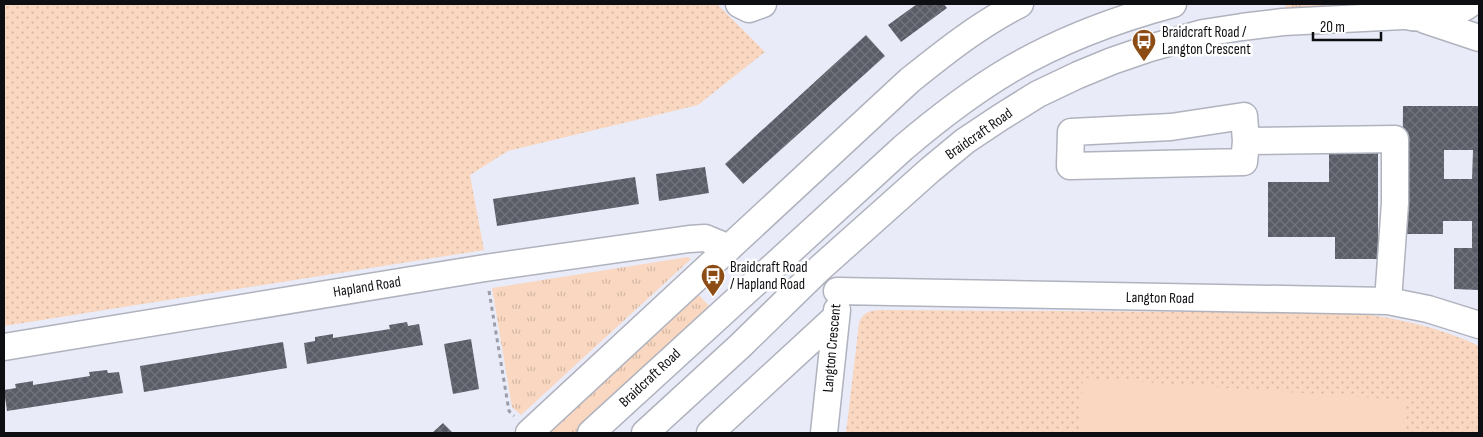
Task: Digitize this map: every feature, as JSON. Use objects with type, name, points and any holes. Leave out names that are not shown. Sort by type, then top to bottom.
[{"type":"street","points":[[739,4],[750,9],[763,4]]},
{"type":"street","points":[[529,432],[910,80],[954,45],[1003,12],[1020,4]]},
{"type":"street","name":"Braidcraft Road","points":[[591,433],[916,136],[952,108],[1012,69],[1046,50],[1139,13],[1173,4]]},
{"type":"street","points":[[1380,4],[1393,12],[1412,17],[1438,18],[1451,14],[1470,4]]},
{"type":"street","name":"Braidcraft Road","points":[[645,433],[740,346],[819,268],[958,147],[1000,117],[1038,94],[1078,74],[1150,48],[1203,33],[1283,22],[1412,17],[1479,38]]},
{"type":"street","points":[[1244,116],[1246,141],[1244,162],[1070,166],[1071,132],[1171,127],[1244,116]]},
{"type":"street","points":[[1246,141],[1396,139],[1395,203],[1388,301]]},
{"type":"street","points":[[882,167],[906,192]]},
{"type":"street","name":"Hapland Road","points":[[4,347],[485,268],[705,238],[729,248]]},
{"type":"street","name":"Langton Crescent","points":[[819,268],[837,291],[824,433]]},
{"type":"street","name":"Langton Road","points":[[837,291],[1388,301],[1428,309],[1479,325]]},
{"type":"street","points":[[710,433],[836,316]]},
{"type":"street","points":[[715,318],[740,346]]},
{"type":"path","points":[[485,268],[509,411],[529,432]]},
{"type":"green space","points":[[4,4],[717,4],[765,52],[698,105],[508,151],[470,175],[484,250],[4,326]]},
{"type":"green space","points":[[1285,4],[1324,4],[1327,8],[1286,12]]},
{"type":"green space","points":[[688,257],[691,259],[521,415],[512,407],[492,288]]},
{"type":"green space","points":[[696,292],[711,308],[575,433],[542,433]]},
{"type":"green space","points":[[878,310],[1354,313],[1402,321],[1449,334],[1479,346],[1479,433],[846,433],[859,323],[866,313]]},
{"type":"green space","points":[[1083,378],[1405,400],[1403,433],[1079,433]]},
{"type":"building","points":[[917,4],[944,4],[947,8],[901,42],[888,25]]},
{"type":"building","points":[[866,35],[885,56],[743,184],[725,164]]},
{"type":"building","points":[[1403,106],[1479,106],[1479,290],[1454,289],[1454,248],[1472,248],[1472,221],[1443,221],[1443,234],[1402,234]],"holes":[[[1444,150],[1473,150],[1472,179],[1444,179]]]},
{"type":"building","points":[[1329,150],[1378,150],[1378,259],[1335,259],[1335,237],[1268,237],[1268,182],[1329,182]]},
{"type":"building","points":[[705,167],[709,193],[659,201],[656,174]]},
{"type":"building","points":[[635,177],[639,204],[497,226],[493,199]]},
{"type":"building","points":[[407,322],[408,326],[419,324],[423,345],[307,364],[304,343],[315,341],[315,337],[333,334],[333,338],[390,329],[389,325]]},
{"type":"building","points":[[471,339],[479,389],[453,394],[444,344]]},
{"type":"building","points":[[283,342],[287,368],[144,392],[140,366]]},
{"type":"building","points":[[107,370],[108,373],[119,372],[123,393],[7,411],[4,390],[16,388],[15,384],[33,381],[33,385],[90,376],[89,372]]},
{"type":"building","points":[[443,423],[453,433],[432,433]]},
{"type":"place","name":"Braidcraft Road / Langton Crescent","points":[[1144,62]]},
{"type":"place","name":"Braidcraft Road / Hapland Road","points":[[713,297]]}]
